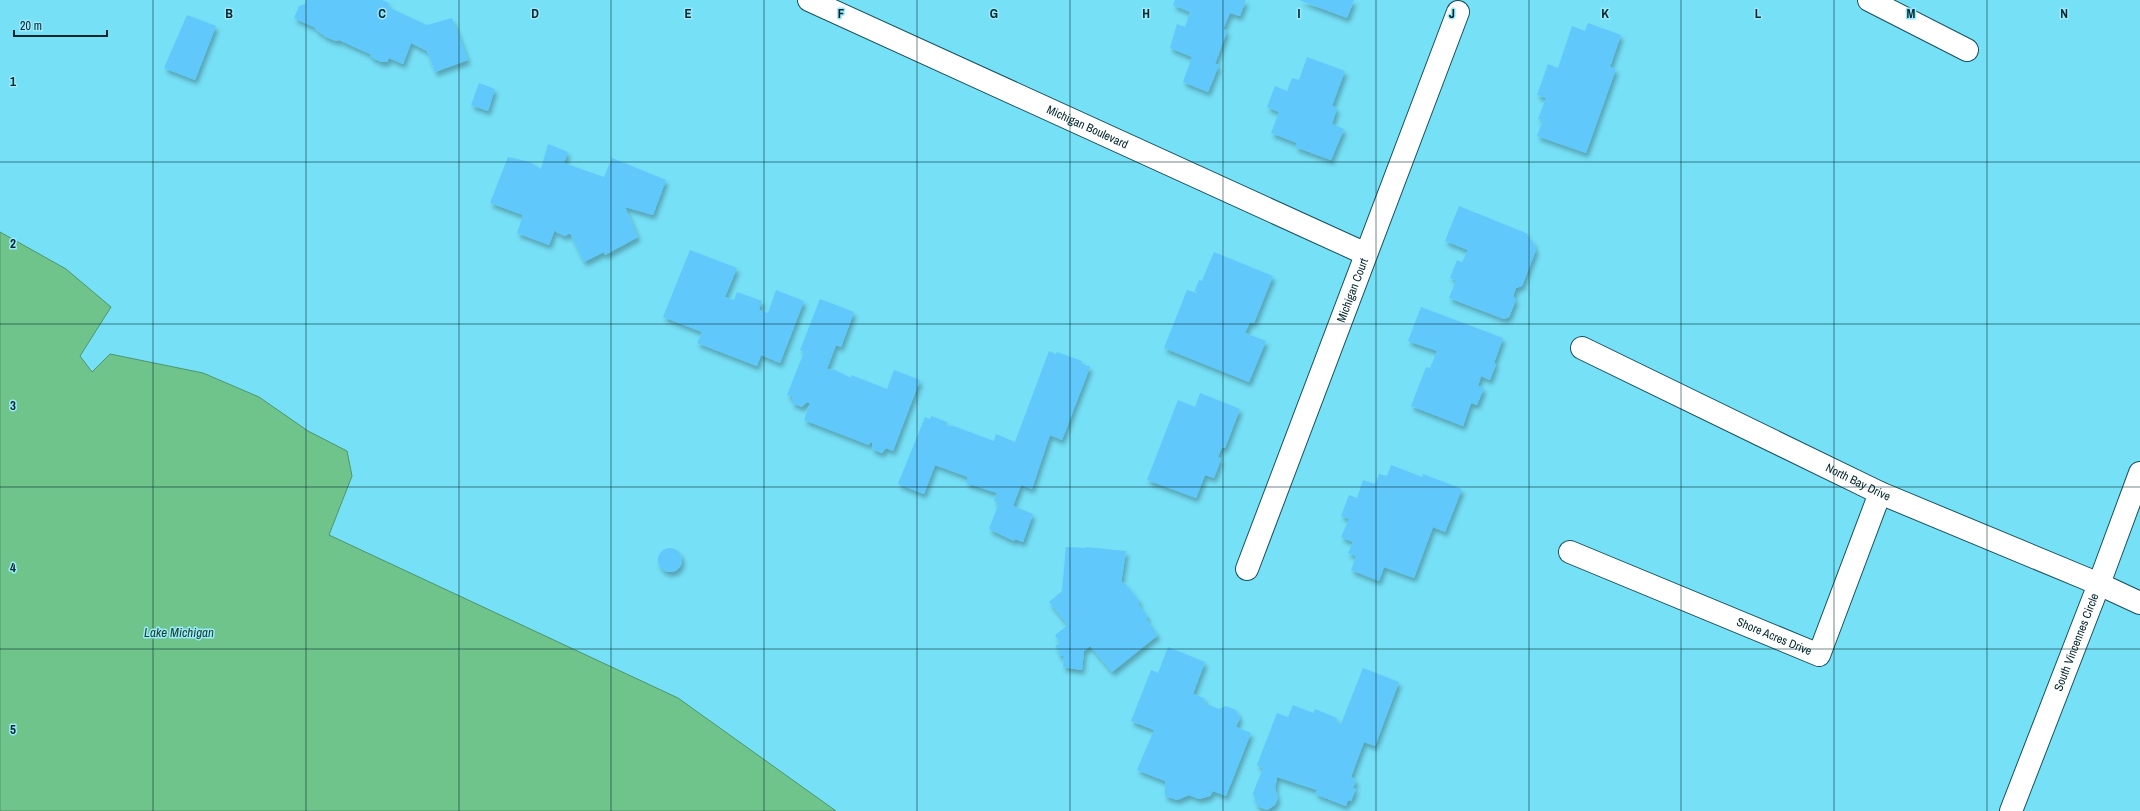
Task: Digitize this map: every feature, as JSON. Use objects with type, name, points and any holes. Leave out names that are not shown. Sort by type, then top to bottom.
[{"type":"street","name":"Michigan Boulevard","points":[[809,0],[1366,254]]},
{"type":"street","points":[[1869,0],[1967,50]]},
{"type":"street","name":"Michigan Court","points":[[1247,569],[1458,12]]},
{"type":"street","name":"North Bay Drive","points":[[1582,348],[1880,493],[2100,584],[2140,603]]},
{"type":"street","name":"South Vincennes Circle","points":[[2012,811],[2100,584],[2140,473]]},
{"type":"street","name":"Shore Acres Drive","points":[[1570,552],[1819,655],[1880,493]]},
{"type":"water","name":"Lake Michigan","points":[[0,232],[66,269],[111,307],[80,356],[92,372],[110,354],[203,373],[259,397],[308,431],[347,451],[352,476],[329,535],[678,698],[836,811],[0,811]]},
{"type":"building","points":[[306,0],[382,0],[389,3],[388,7],[427,25],[452,18],[468,60],[435,72],[427,51],[411,43],[403,64],[389,58],[387,62],[381,62],[371,57],[370,54],[339,40],[336,41],[326,37],[315,29],[316,28],[294,18],[299,6],[305,4]]},
{"type":"building","points":[[1175,0],[1246,0],[1240,16],[1230,13],[1223,29],[1227,31],[1215,64],[1219,65],[1208,92],[1183,82],[1192,57],[1170,48],[1177,24],[1185,27],[1190,12],[1173,5]]},
{"type":"building","points":[[1299,0],[1354,0],[1347,18]]},
{"type":"building","points":[[187,15],[216,26],[195,80],[164,68]]},
{"type":"building","points":[[1588,23],[1621,35],[1610,67],[1616,69],[1586,153],[1537,136],[1543,120],[1538,119],[1546,98],[1537,95],[1548,64],[1558,68],[1572,26],[1585,31]]},
{"type":"building","points":[[1307,57],[1345,71],[1332,106],[1337,108],[1332,124],[1344,129],[1331,160],[1295,147],[1297,143],[1271,133],[1279,112],[1267,107],[1275,86],[1287,91],[1292,78],[1299,80]]},
{"type":"building","points":[[479,83],[495,89],[488,111],[471,105]]},
{"type":"building","points":[[548,144],[568,152],[564,163],[604,177],[612,158],[666,180],[653,215],[625,207],[638,237],[605,255],[604,252],[584,262],[570,233],[565,236],[556,232],[555,229],[549,245],[517,233],[523,215],[490,203],[508,157],[530,162],[541,169]]},
{"type":"building","points":[[1459,206],[1528,234],[1526,238],[1532,240],[1536,250],[1522,286],[1516,288],[1513,296],[1516,300],[1509,317],[1504,319],[1449,298],[1456,280],[1450,278],[1457,260],[1462,262],[1468,250],[1445,241]]},
{"type":"building","points":[[690,250],[737,268],[725,297],[734,300],[737,292],[762,301],[759,310],[768,313],[776,290],[804,301],[780,363],[761,355],[757,366],[697,343],[702,332],[663,317]]},
{"type":"building","points":[[1214,252],[1273,276],[1254,323],[1250,322],[1245,333],[1266,341],[1249,382],[1164,348],[1187,290],[1197,293],[1195,290],[1199,280],[1202,281]]},
{"type":"building","points":[[820,299],[854,312],[841,347],[836,345],[827,369],[833,369],[851,378],[851,375],[887,389],[894,370],[920,380],[893,451],[886,448],[882,453],[872,449],[872,443],[870,442],[869,445],[804,420],[810,403],[807,402],[802,407],[792,403],[792,396],[787,395],[804,352],[800,350]]},
{"type":"building","points":[[1421,307],[1503,338],[1494,363],[1496,364],[1490,380],[1481,376],[1478,386],[1484,388],[1477,405],[1471,403],[1463,426],[1411,406],[1426,367],[1430,368],[1437,351],[1408,341]]},
{"type":"building","points":[[1049,351],[1056,354],[1057,352],[1082,361],[1081,363],[1090,367],[1062,440],[1050,435],[1032,489],[1021,485],[1013,506],[1033,514],[1023,542],[1015,539],[1014,541],[989,529],[999,503],[994,501],[997,493],[966,483],[968,477],[935,465],[924,494],[898,484],[925,417],[930,419],[931,416],[947,422],[946,425],[950,427],[951,425],[994,441],[996,434],[1015,442]]},
{"type":"building","points":[[1200,393],[1240,409],[1225,448],[1222,447],[1218,457],[1221,459],[1214,478],[1205,475],[1196,498],[1147,480],[1178,400],[1195,407]]},
{"type":"building","points":[[1391,465],[1422,477],[1423,474],[1462,489],[1445,532],[1433,527],[1414,578],[1384,567],[1379,581],[1351,570],[1356,556],[1348,553],[1353,542],[1341,537],[1349,519],[1341,516],[1349,495],[1357,498],[1363,480],[1375,484],[1379,474],[1387,476]]},
{"type":"building","points":[[1066,547],[1086,547],[1126,551],[1121,584],[1124,582],[1140,602],[1138,604],[1148,617],[1146,619],[1158,635],[1112,672],[1090,646],[1084,651],[1082,670],[1063,667],[1064,656],[1058,655],[1059,651],[1055,646],[1060,643],[1055,635],[1068,625],[1049,602],[1062,591]]},
{"type":"building","points":[[670,548],[679,551],[682,560],[679,569],[670,572],[661,569],[658,560],[661,551]]},
{"type":"building","points":[[1168,647],[1205,662],[1193,694],[1204,698],[1206,704],[1219,709],[1226,706],[1236,710],[1240,718],[1236,727],[1251,733],[1226,796],[1213,791],[1210,796],[1199,799],[1189,795],[1177,800],[1165,796],[1165,781],[1137,770],[1154,730],[1131,721],[1151,670],[1158,673]]},
{"type":"building","points":[[1363,668],[1399,682],[1375,746],[1364,742],[1351,777],[1356,780],[1353,788],[1356,789],[1351,801],[1348,800],[1346,806],[1315,794],[1317,790],[1277,777],[1275,789],[1278,798],[1275,805],[1267,810],[1257,806],[1253,793],[1263,768],[1257,765],[1277,713],[1288,717],[1293,705],[1313,713],[1315,709],[1337,718],[1336,722],[1341,724]]}]
